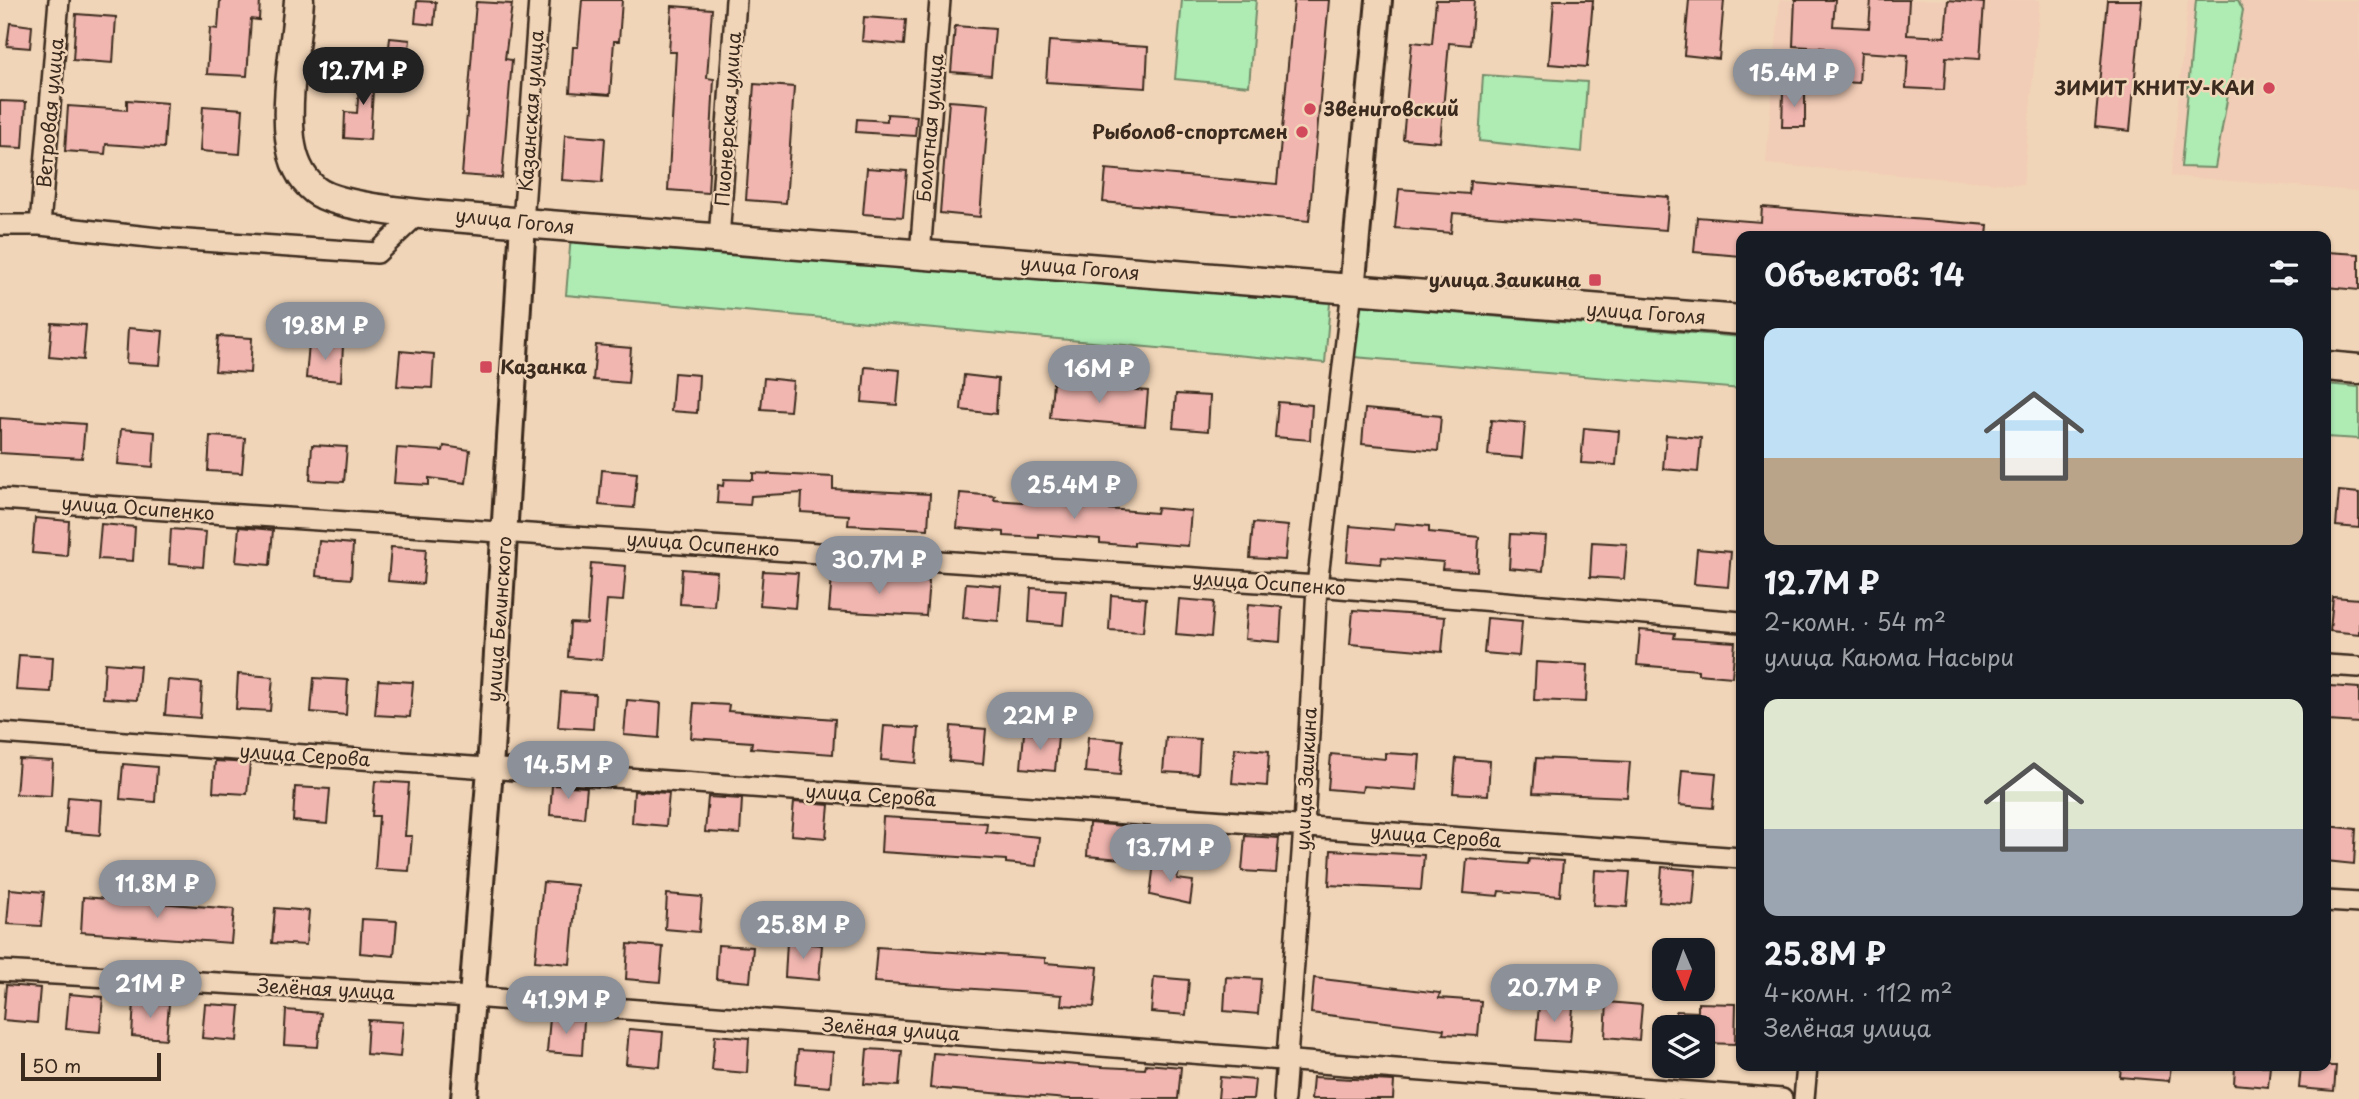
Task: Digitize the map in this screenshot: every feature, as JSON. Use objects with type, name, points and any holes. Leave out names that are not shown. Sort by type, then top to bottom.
[{"type":"main road","name":"улица Гоголя","points":[[299,0],[289,137],[299,171],[315,190],[346,203],[523,223],[1736,320]]},
{"type":"main road","points":[[2331,366],[2359,369]]},
{"type":"street","name":"Ветровая улица","points":[[40,225],[59,0]]},
{"type":"street","name":"Казанская улица","points":[[523,223],[539,0]]},
{"type":"street","name":"Пионерская улица","points":[[719,239],[736,0]]},
{"type":"street","name":"Болотная улица","points":[[920,255],[940,0]]},
{"type":"street","name":"улица Заикина","points":[[1284,1099],[1304,826],[1317,586],[1352,290],[1379,0]]},
{"type":"street","points":[[0,225],[40,225],[158,238],[377,253],[420,212]]},
{"type":"street","name":"улица Белинского","points":[[464,1099],[490,769],[523,223]]},
{"type":"street","name":"улица Осипенко","points":[[0,499],[1317,586],[1736,622]]},
{"type":"street","points":[[2331,665],[2359,667]]},
{"type":"street","name":"улица Серова","points":[[0,733],[1736,858]]},
{"type":"street","points":[[2331,901],[2359,903]]},
{"type":"street","name":"Зелёная улица","points":[[0,971],[472,997],[1782,1099]]},
{"type":"street","points":[[1804,1099],[1807,1071]]},
{"type":"shaded area","points":[[1780,0],[2040,0],[2023,185],[1766,164]]},
{"type":"shaded area","name":"ЗИМИТ КНИТУ-КАИ","points":[[2188,0],[2359,0],[2359,191],[2171,176]]},
{"type":"green space","points":[[1182,0],[1256,0],[1249,86],[1175,79]]},
{"type":"green space","points":[[2196,0],[2238,0],[2243,10],[2215,168],[2181,167]]},
{"type":"green space","points":[[1483,75],[1587,82],[1582,152],[1479,141]]},
{"type":"green space","points":[[571,235],[1330,303],[1325,363],[566,295]]},
{"type":"green space","points":[[1358,305],[1736,337],[1736,389],[1354,357]]},
{"type":"green space","points":[[2331,384],[2359,387],[2359,439],[2331,437]]},
{"type":"building","points":[[220,0],[260,0],[259,20],[251,19],[247,76],[207,74],[210,28],[218,29]]},
{"type":"building","points":[[582,0],[622,0],[619,41],[614,41],[610,95],[570,92],[573,47],[578,47]]},
{"type":"building","points":[[1294,0],[1329,0],[1309,221],[1103,202],[1106,169],[1277,184]]},
{"type":"building","points":[[1436,0],[1474,0],[1470,45],[1449,43],[1440,142],[1403,139],[1412,42],[1432,44]]},
{"type":"building","points":[[1554,0],[1593,0],[1587,67],[1549,64]]},
{"type":"building","points":[[1689,0],[1724,0],[1719,59],[1684,55]]},
{"type":"building","points":[[1795,0],[1835,0],[1833,26],[1869,28],[1871,0],[1909,0],[1907,35],[1945,37],[1948,0],[1984,3],[1980,59],[1946,57],[1944,90],[1906,88],[1908,55],[1861,52],[1859,83],[1823,81],[1825,48],[1793,46]]},
{"type":"building","points":[[2107,0],[2142,0],[2130,131],[2095,127]]},
{"type":"building","points":[[417,1],[436,2],[434,25],[415,23]]},
{"type":"building","points":[[476,2],[512,4],[505,59],[512,60],[502,178],[462,175]]},
{"type":"building","points":[[672,6],[712,9],[707,78],[714,79],[708,193],[668,190],[676,52],[669,52]]},
{"type":"building","points":[[76,14],[116,17],[113,63],[73,60]]},
{"type":"building","points":[[864,17],[906,20],[904,45],[862,41]]},
{"type":"building","points":[[10,23],[32,26],[30,48],[7,46]]},
{"type":"building","points":[[955,26],[995,29],[991,75],[951,72]]},
{"type":"building","points":[[390,38],[410,40],[408,57],[388,55]]},
{"type":"building","points":[[1049,41],[1148,47],[1146,88],[1046,82]]},
{"type":"building","points":[[360,72],[383,73],[382,91],[373,90],[370,140],[344,138],[345,112],[357,113]]},
{"type":"building","points":[[754,84],[794,87],[786,203],[746,200]]},
{"type":"building","points":[[1783,91],[1805,91],[1805,127],[1782,127]]},
{"type":"building","points":[[127,100],[167,103],[164,148],[106,144],[105,154],[65,151],[68,106],[127,110]]},
{"type":"building","points":[[0,101],[26,102],[23,148],[0,147]]},
{"type":"building","points":[[949,101],[989,104],[980,217],[940,213]]},
{"type":"building","points":[[203,106],[243,109],[240,154],[200,151]]},
{"type":"building","points":[[887,114],[917,116],[915,136],[856,132],[857,119],[887,121]]},
{"type":"building","points":[[565,135],[605,138],[602,183],[562,180]]},
{"type":"building","points":[[867,168],[907,171],[903,217],[863,214]]},
{"type":"building","points":[[1470,181],[1669,197],[1666,230],[1453,213],[1451,233],[1395,228],[1399,189],[1469,194]]},
{"type":"building","points":[[1762,207],[1988,225],[1987,231],[1736,231],[1736,256],[1694,252],[1697,217],[1761,222]]},
{"type":"building","points":[[2331,252],[2359,254],[2359,290],[2331,287]]},
{"type":"building","points":[[52,323],[86,325],[83,360],[49,357]]},
{"type":"building","points":[[128,328],[163,331],[160,365],[126,363]]},
{"type":"building","points":[[218,336],[252,338],[250,373],[215,371]]},
{"type":"building","points":[[309,343],[343,346],[341,381],[306,378]]},
{"type":"building","points":[[596,345],[631,348],[628,383],[593,380]]},
{"type":"building","points":[[400,351],[434,354],[432,388],[397,386]]},
{"type":"building","points":[[865,367],[900,370],[897,405],[862,402]]},
{"type":"building","points":[[674,373],[699,375],[697,413],[671,411]]},
{"type":"building","points":[[964,375],[998,379],[996,414],[961,410]]},
{"type":"building","points":[[764,378],[793,381],[790,411],[761,409]]},
{"type":"building","points":[[1053,383],[1148,391],[1145,426],[1050,418]]},
{"type":"building","points":[[1176,394],[1210,396],[1208,431],[1173,428]]},
{"type":"building","points":[[1278,402],[1312,405],[1310,440],[1275,437]]},
{"type":"building","points":[[1365,409],[1441,416],[1438,451],[1362,444]]},
{"type":"building","points":[[0,418],[85,424],[82,458],[0,453]]},
{"type":"building","points":[[1491,420],[1525,423],[1522,458],[1488,455]]},
{"type":"building","points":[[1584,428],[1619,431],[1616,465],[1581,463]]},
{"type":"building","points":[[121,429],[155,432],[153,467],[118,464]]},
{"type":"building","points":[[1666,435],[1701,438],[1698,472],[1663,469]]},
{"type":"building","points":[[210,436],[245,438],[242,473],[208,471]]},
{"type":"building","points":[[312,445],[347,447],[344,482],[310,480]]},
{"type":"building","points":[[444,446],[470,450],[466,483],[429,478],[429,485],[394,483],[397,448],[443,451]]},
{"type":"building","points":[[602,470],[637,473],[634,508],[599,505]]},
{"type":"building","points":[[753,473],[833,477],[833,489],[930,494],[928,529],[848,525],[849,515],[801,512],[802,493],[751,496],[750,505],[717,503],[718,485],[723,486],[724,479],[753,480]]},
{"type":"building","points":[[2339,491],[2359,493],[2359,528],[2336,526]]},
{"type":"building","points":[[960,493],[995,496],[994,500],[1050,504],[1050,500],[1085,503],[1084,507],[1156,513],[1157,508],[1191,511],[1188,546],[1134,542],[1134,546],[1100,543],[1100,539],[1039,534],[1039,538],[1004,536],[1004,532],[957,528]]},
{"type":"building","points":[[35,518],[69,521],[67,556],[32,553]]},
{"type":"building","points":[[1253,523],[1288,526],[1285,560],[1250,558]]},
{"type":"building","points":[[1395,523],[1429,526],[1429,532],[1479,537],[1477,571],[1442,569],[1443,562],[1382,557],[1381,564],[1347,561],[1350,526],[1394,530]]},
{"type":"building","points":[[101,524],[135,527],[133,561],[98,559]]},
{"type":"building","points":[[239,527],[273,530],[270,565],[236,562]]},
{"type":"building","points":[[171,529],[206,532],[203,567],[169,564]]},
{"type":"building","points":[[1511,534],[1546,536],[1543,571],[1509,568]]},
{"type":"building","points":[[319,541],[353,544],[351,579],[316,576]]},
{"type":"building","points":[[1592,542],[1627,544],[1624,579],[1590,577]]},
{"type":"building","points":[[391,547],[426,549],[423,584],[388,581]]},
{"type":"building","points":[[1697,549],[1731,552],[1728,587],[1694,584]]},
{"type":"building","points":[[591,563],[626,566],[623,601],[607,600],[602,660],[568,657],[570,623],[587,624]]},
{"type":"building","points":[[682,569],[717,572],[714,606],[680,604]]},
{"type":"building","points":[[763,571],[798,573],[795,608],[760,605]]},
{"type":"building","points":[[832,576],[929,581],[926,616],[829,611]]},
{"type":"building","points":[[966,583],[1001,586],[998,621],[963,618]]},
{"type":"building","points":[[1031,588],[1066,590],[1063,625],[1029,622]]},
{"type":"building","points":[[1111,595],[1146,598],[1143,632],[1109,630]]},
{"type":"building","points":[[2333,597],[2359,599],[2359,634],[2331,631]]},
{"type":"building","points":[[1179,599],[1214,602],[1211,637],[1176,634]]},
{"type":"building","points":[[1248,604],[1282,607],[1280,642],[1245,639]]},
{"type":"building","points":[[1353,610],[1445,617],[1442,652],[1350,644]]},
{"type":"building","points":[[1487,618],[1522,621],[1519,656],[1484,653]]},
{"type":"building","points":[[1640,630],[1675,633],[1674,638],[1735,642],[1732,677],[1698,674],[1698,670],[1637,665]]},
{"type":"building","points":[[19,655],[53,657],[51,692],[16,690]]},
{"type":"building","points":[[1536,662],[1588,665],[1586,702],[1534,700]]},
{"type":"building","points":[[105,663],[140,666],[137,700],[103,698]]},
{"type":"building","points":[[238,674],[273,677],[270,711],[236,709]]},
{"type":"building","points":[[314,678],[348,680],[346,715],[311,712]]},
{"type":"building","points":[[168,680],[202,683],[200,718],[165,715]]},
{"type":"building","points":[[378,680],[413,682],[410,717],[375,715]]},
{"type":"building","points":[[2331,686],[2359,688],[2359,723],[2331,721]]},
{"type":"building","points":[[561,692],[595,694],[593,729],[558,727]]},
{"type":"building","points":[[627,700],[661,703],[659,738],[624,735]]},
{"type":"building","points":[[694,703],[729,705],[728,711],[835,719],[833,754],[751,748],[752,742],[691,738]]},
{"type":"building","points":[[884,726],[919,728],[916,763],[881,760]]},
{"type":"building","points":[[951,726],[986,729],[983,764],[949,761]]},
{"type":"building","points":[[1024,733],[1058,736],[1055,771],[1021,768]]},
{"type":"building","points":[[1088,737],[1123,740],[1120,775],[1085,772]]},
{"type":"building","points":[[1166,737],[1200,739],[1198,774],[1163,772]]},
{"type":"building","points":[[1235,748],[1269,751],[1267,786],[1232,783]]},
{"type":"building","points":[[1385,753],[1420,755],[1417,790],[1363,786],[1362,792],[1328,789],[1331,754],[1385,759]]},
{"type":"building","points":[[1456,758],[1490,761],[1488,795],[1453,793]]},
{"type":"building","points":[[1536,758],[1630,762],[1627,797],[1533,793]]},
{"type":"building","points":[[19,759],[53,761],[51,796],[16,794]]},
{"type":"building","points":[[215,761],[250,763],[247,794],[213,792]]},
{"type":"building","points":[[123,764],[157,767],[155,802],[120,799]]},
{"type":"building","points":[[1682,770],[1716,773],[1713,808],[1679,805]]},
{"type":"building","points":[[375,781],[409,783],[405,836],[412,836],[409,871],[375,869],[379,816],[372,816]]},
{"type":"building","points":[[552,785],[587,787],[584,818],[550,815]]},
{"type":"building","points":[[295,787],[330,789],[327,824],[293,821]]},
{"type":"building","points":[[634,791],[669,793],[666,826],[632,823]]},
{"type":"building","points":[[68,797],[102,800],[100,835],[65,832]]},
{"type":"building","points":[[708,797],[742,799],[740,834],[705,832]]},
{"type":"building","points":[[794,802],[829,805],[826,838],[791,835]]},
{"type":"building","points":[[883,817],[987,823],[986,832],[1039,837],[1036,866],[1006,863],[1006,860],[881,852]]},
{"type":"building","points":[[1089,823],[1124,826],[1121,859],[1087,856]]},
{"type":"building","points":[[2331,826],[2356,829],[2354,864],[2331,862]]},
{"type":"building","points":[[1245,836],[1279,838],[1276,873],[1242,871]]},
{"type":"building","points":[[1331,850],[1424,855],[1421,890],[1329,885]]},
{"type":"building","points":[[1467,859],[1528,864],[1529,859],[1563,861],[1560,896],[1499,891],[1498,896],[1464,893]]},
{"type":"building","points":[[1154,863],[1175,865],[1174,868],[1179,869],[1177,879],[1193,881],[1190,904],[1150,895]]},
{"type":"building","points":[[1662,867],[1696,870],[1693,905],[1659,902]]},
{"type":"building","points":[[1595,870],[1630,872],[1627,907],[1593,905]]},
{"type":"building","points":[[543,882],[577,885],[570,964],[535,961]]},
{"type":"building","points":[[10,889],[44,892],[41,926],[7,924]]},
{"type":"building","points":[[667,894],[702,897],[699,932],[665,929]]},
{"type":"building","points":[[83,897],[234,909],[231,943],[81,932]]},
{"type":"building","points":[[275,908],[309,911],[306,945],[272,943]]},
{"type":"building","points":[[362,919],[397,921],[394,956],[360,953]]},
{"type":"building","points":[[787,942],[822,945],[819,980],[785,977]]},
{"type":"building","points":[[628,944],[663,947],[660,982],[626,979]]},
{"type":"building","points":[[718,945],[753,947],[750,982],[716,979]]},
{"type":"building","points":[[877,947],[1045,958],[1045,963],[1098,967],[1094,1007],[1061,1005],[1062,995],[874,982]]},
{"type":"building","points":[[1154,977],[1189,980],[1186,1015],[1151,1012]]},
{"type":"building","points":[[1226,977],[1261,979],[1258,1014],[1224,1011]]},
{"type":"building","points":[[1314,978],[1440,993],[1439,998],[1481,1001],[1478,1036],[1443,1034],[1444,1029],[1311,1013]]},
{"type":"building","points":[[6,985],[40,988],[37,1023],[3,1020]]},
{"type":"building","points":[[69,994],[103,997],[100,1032],[66,1029]]},
{"type":"building","points":[[134,1001],[169,1004],[166,1039],[132,1036]]},
{"type":"building","points":[[1607,1002],[1642,1005],[1639,1040],[1605,1037]]},
{"type":"building","points":[[1698,1003],[1736,1004],[1735,1044],[1715,1043],[1715,1015],[1676,1015],[1676,1011],[1698,1012]]},
{"type":"building","points":[[205,1004],[240,1006],[237,1041],[202,1038]]},
{"type":"building","points":[[1539,1005],[1573,1008],[1570,1042],[1536,1040]]},
{"type":"building","points":[[286,1010],[321,1013],[318,1047],[284,1045]]},
{"type":"building","points":[[550,1018],[584,1020],[582,1055],[547,1052]]},
{"type":"building","points":[[368,1020],[403,1022],[400,1057],[366,1054]]},
{"type":"building","points":[[629,1029],[663,1032],[660,1067],[626,1064]]},
{"type":"building","points":[[715,1035],[749,1038],[747,1073],[712,1070]]},
{"type":"building","points":[[867,1049],[902,1051],[899,1086],[864,1084]]},
{"type":"building","points":[[798,1050],[833,1052],[830,1087],[795,1084]]},
{"type":"building","points":[[933,1053],[1102,1067],[1145,1069],[1146,1064],[1181,1067],[1178,1099],[1068,1099],[930,1088]]},
{"type":"building","points":[[2331,1066],[2336,1066],[2334,1091],[2299,1088],[2301,1071],[2331,1071]]},
{"type":"building","points":[[2121,1071],[2170,1071],[2169,1081],[2120,1077]]},
{"type":"building","points":[[2235,1071],[2270,1071],[2268,1087],[2234,1084]]},
{"type":"building","points":[[1220,1077],[1255,1080],[1253,1099],[1218,1099]]},
{"type":"building","points":[[1313,1077],[1394,1081],[1393,1099],[1311,1099]]},
{"type":"place","name":"ЗИМИТ КНИТУ-КАИ","points":[[2269,88]]},
{"type":"place","name":"Звениговский","points":[[1310,109]]},
{"type":"place","name":"Рыболов-спортсмен","points":[[1302,132]]},
{"type":"place","name":"улица Заикина","points":[[1595,280]]},
{"type":"place","name":"Казанка","points":[[486,367]]}]
